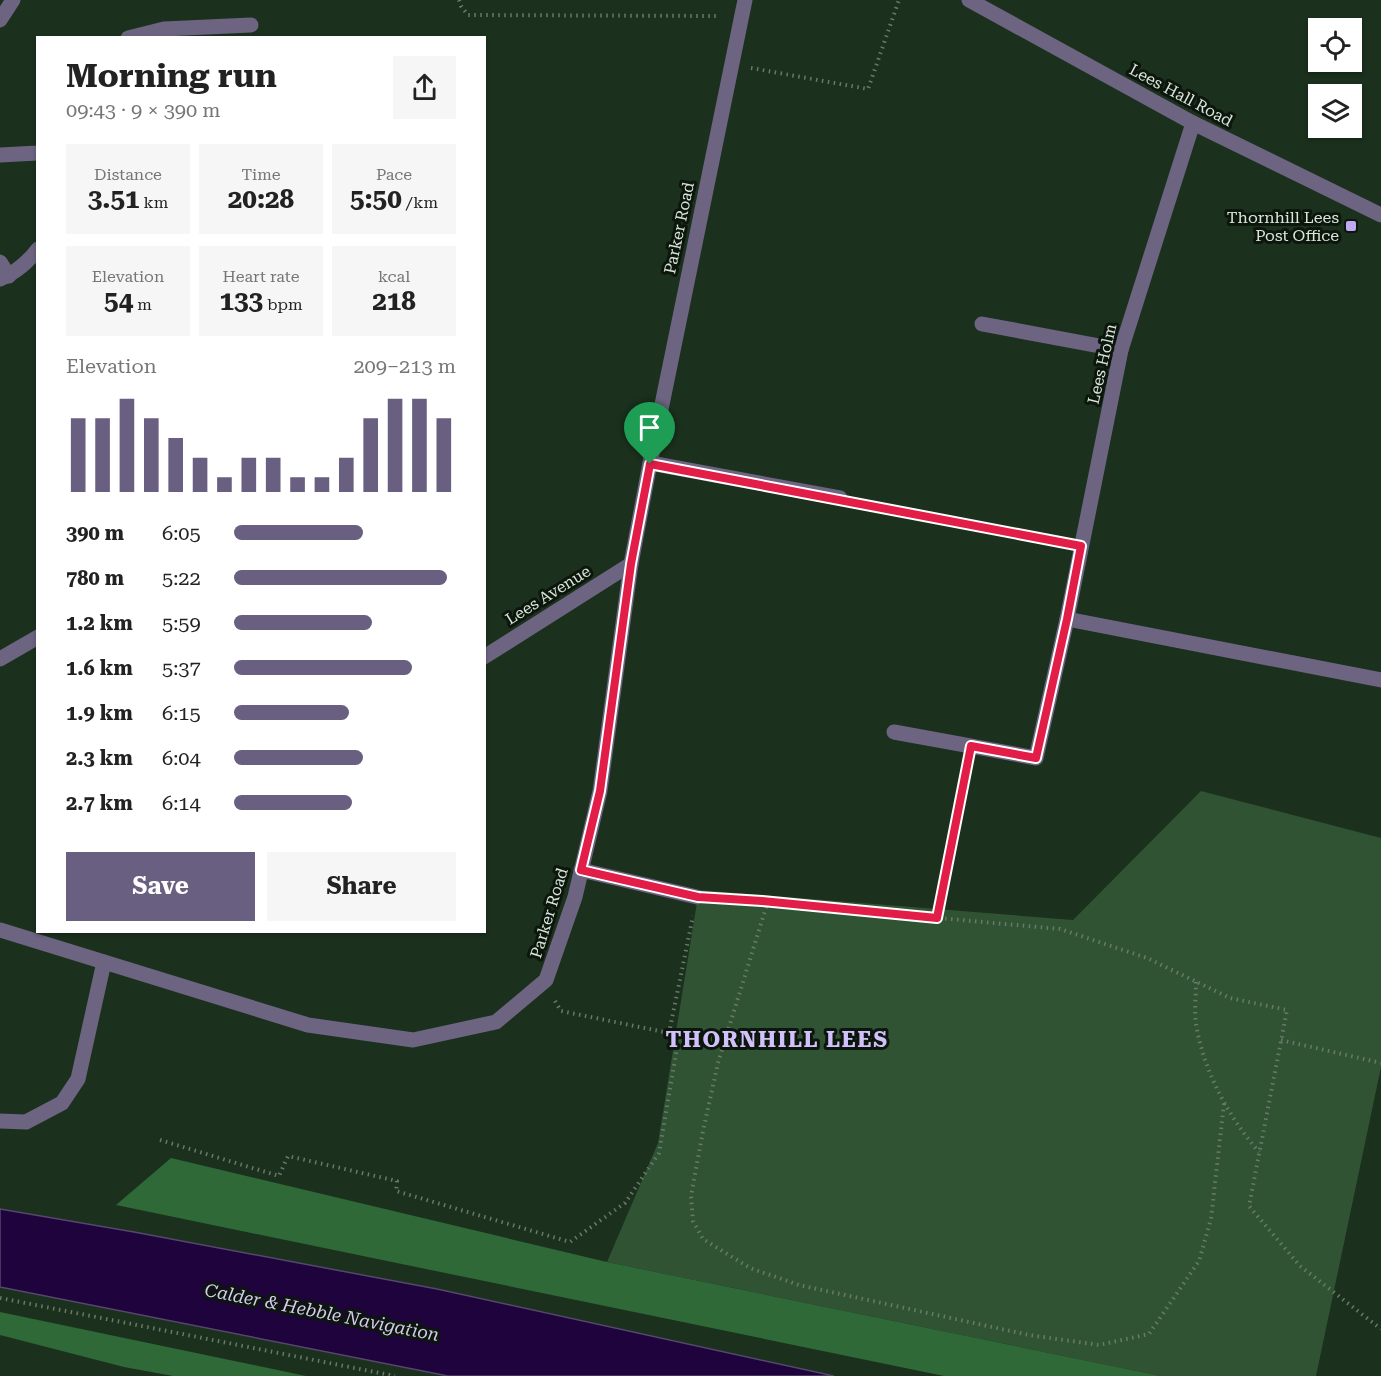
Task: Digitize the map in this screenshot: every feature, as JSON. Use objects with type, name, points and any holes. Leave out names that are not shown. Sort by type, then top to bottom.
[{"type":"street","points":[[0,21],[13,0]]},
{"type":"street","name":"Parker Road","points":[[0,930],[308,1025],[413,1040],[496,1022],[546,980],[575,897],[600,791],[631,564],[745,0]]},
{"type":"street","name":"Lees Hall Road","points":[[969,0],[1193,123],[1381,215]]},
{"type":"street","points":[[136,36],[164,29],[251,25]]},
{"type":"street","name":"Lees Holm","points":[[894,732],[1036,758],[1067,619],[1121,350],[1193,123]]},
{"type":"street","points":[[0,155],[36,153]]},
{"type":"street","points":[[0,262],[4,278],[36,252]]},
{"type":"street","points":[[982,324],[1121,350]]},
{"type":"street","points":[[650,464],[840,498]]},
{"type":"street","name":"Lees Avenue","points":[[486,656],[631,564]]},
{"type":"street","points":[[1067,619],[1381,680]]},
{"type":"street","points":[[0,659],[36,638]]},
{"type":"street","points":[[581,870],[698,897]]},
{"type":"street","points":[[38,941],[51,933]]},
{"type":"street","points":[[0,1121],[26,1122],[62,1103],[78,1079],[104,962]]},
{"type":"path","points":[[459,0],[468,15],[741,16]]},
{"type":"path","points":[[731,64],[868,89],[898,0]]},
{"type":"path","points":[[840,498],[1081,546]]},
{"type":"path","points":[[937,918],[971,746]]},
{"type":"path","points":[[669,1033],[698,897],[1060,929],[1147,958],[1230,998],[1287,1010],[1249,1206],[1300,1266],[1381,1329]]},
{"type":"path","points":[[768,902],[718,1064],[691,1196],[693,1221],[703,1239],[750,1268],[799,1284],[1029,1335],[1099,1345],[1149,1334],[1199,1261],[1211,1219],[1224,1103]]},
{"type":"path","points":[[1196,982],[1196,1022],[1205,1061],[1224,1103],[1242,1132],[1259,1152]]},
{"type":"path","points":[[160,1140],[279,1176],[288,1156],[397,1181],[396,1191],[570,1242],[625,1203],[659,1153],[678,1042],[669,1033],[561,1011]]},
{"type":"path","points":[[1281,1041],[1381,1063]]},
{"type":"path","points":[[0,1298],[395,1376]]},
{"type":"green space","points":[[1201,791],[1381,838],[1381,1067],[1316,1376],[1161,1376],[607,1262],[658,1143],[699,890],[1073,920]]},
{"type":"green space","points":[[171,1158],[607,1262],[1161,1376],[944,1376],[116,1205]]},
{"type":"green space","points":[[0,1312],[306,1376],[173,1376],[124,1367],[0,1335]]},
{"type":"water","name":"Calder & Hebble Navigation","points":[[0,1209],[437,1289],[834,1376],[448,1376],[0,1287]]},
{"type":"place","name":"Thornhill Lees Post Office","points":[[1351,226]]},
{"type":"district","name":"THORNHILL LEES","points":[[777,1039]]},
{"type":"route","points":[[650,464],[840,498],[1081,546],[1036,758],[971,746],[937,918],[698,897],[581,870],[600,791],[631,564],[650,464]]}]
